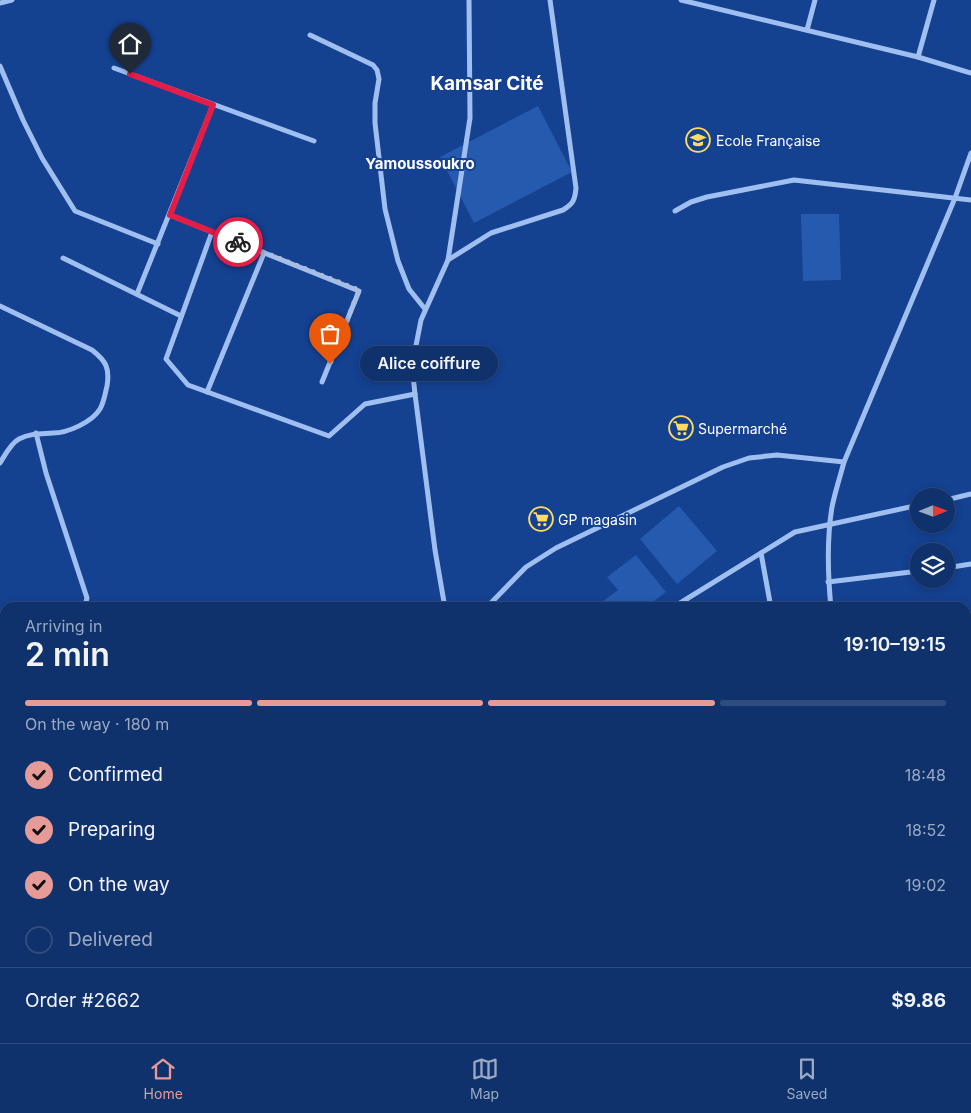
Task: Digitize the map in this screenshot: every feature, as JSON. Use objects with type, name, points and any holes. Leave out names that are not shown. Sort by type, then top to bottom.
[{"type":"street","points":[[0,3],[12,0]]},
{"type":"street","points":[[444,602],[435,550],[412,366],[421,320],[448,260],[470,118],[469,0]]},
{"type":"street","points":[[448,260],[491,233],[563,210],[571,205],[575,198],[576,188],[550,0]]},
{"type":"street","points":[[682,0],[698,2],[918,57],[971,73]]},
{"type":"street","points":[[807,30],[815,0]]},
{"type":"street","points":[[918,57],[934,0]]},
{"type":"street","points":[[310,36],[373,65],[377,70],[379,79],[375,103],[376,123],[385,209],[398,261],[409,289],[425,310]]},
{"type":"street","points":[[0,66],[23,120],[42,158],[75,210],[158,244]]},
{"type":"street","points":[[114,68],[314,141]]},
{"type":"street","points":[[137,294],[213,105]]},
{"type":"street","points":[[830,602],[828,582],[830,523],[832,507],[844,462],[955,198],[971,154]]},
{"type":"street","points":[[676,211],[691,202],[707,197],[794,180],[971,200]]},
{"type":"street","points":[[170,215],[359,290],[322,382]]},
{"type":"street","points":[[212,232],[166,359],[188,385],[330,436],[365,404],[415,394]]},
{"type":"street","points":[[207,392],[264,252]]},
{"type":"street","points":[[63,258],[181,316]]},
{"type":"street","points":[[0,306],[92,350],[107,365],[108,380],[100,409],[94,416],[66,432],[36,433],[17,440],[0,463]]},
{"type":"street","points":[[36,433],[46,473],[87,598],[86,602]]},
{"type":"street","points":[[492,602],[526,567],[556,548],[723,467],[749,458],[777,455],[844,462]]},
{"type":"street","points":[[955,498],[971,494]]},
{"type":"street","points":[[682,602],[794,532],[910,507]]},
{"type":"street","points":[[761,553],[770,602]]},
{"type":"street","points":[[955,567],[971,564]]},
{"type":"street","points":[[828,582],[910,572]]},
{"type":"shaded area","points":[[538,106],[572,172],[474,223],[440,157]]},
{"type":"shaded area","points":[[801,214],[839,214],[841,280],[803,281]]},
{"type":"shaded area","points":[[679,506],[717,551],[677,584],[640,539]]},
{"type":"shaded area","points":[[636,555],[666,592],[653,602],[602,602],[618,590],[607,577]]},
{"type":"way so far","points":[[238,242],[359,290],[330,364]]},
{"type":"place","name":"Ecole Française","points":[[698,140]]},
{"type":"place","name":"Alice coiffure","points":[[330,364]]},
{"type":"place","name":"Supermarché","points":[[681,428]]},
{"type":"place","name":"GP magasin","points":[[541,519]]},
{"type":"district","name":"Kamsar Cité","points":[[487,83]]},
{"type":"district","name":"Yamoussoukro","points":[[420,163]]},
{"type":"route","points":[[130,74],[213,105],[170,215],[238,242]]}]
